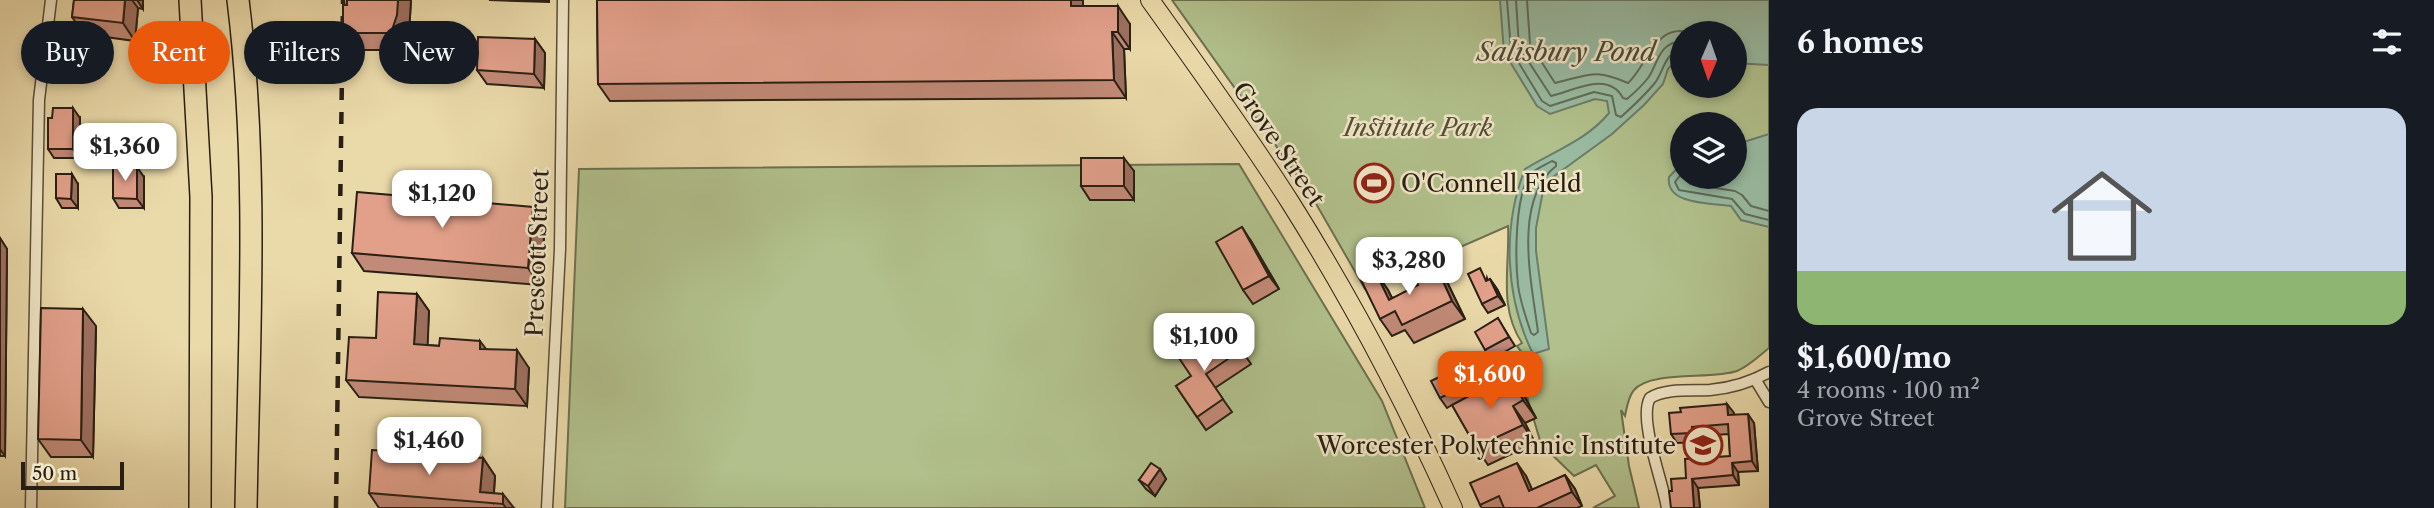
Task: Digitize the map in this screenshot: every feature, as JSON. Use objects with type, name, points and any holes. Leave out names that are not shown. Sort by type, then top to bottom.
[{"type":"highway","points":[[190,0],[201,197],[200,508]]},
{"type":"highway","points":[[239,0],[250,151],[246,508]]},
{"type":"main road","name":"Grove Street","points":[[1150,0],[1240,127],[1318,248],[1409,416],[1453,508]]},
{"type":"street","points":[[31,508],[39,100],[51,0]]},
{"type":"street","name":"Prescott Street","points":[[547,508],[560,249],[563,0]]},
{"type":"street","points":[[1667,508],[1647,425],[1646,409],[1650,398],[1663,393],[1714,390],[1755,379],[1769,372]]},
{"type":"street","points":[[1755,379],[1769,402]]},
{"type":"green space","name":"Institute Park","points":[[1172,0],[1769,0],[1769,348],[1737,371],[1654,380],[1634,390],[1625,416],[1621,410],[1629,466],[1639,508],[1593,508],[1615,496],[1596,465],[1574,476],[1541,444],[1526,393],[1540,385],[1532,366],[1517,346],[1522,343],[1510,315],[1507,286],[1508,226],[1365,289],[1311,195]]},
{"type":"green space","points":[[1239,164],[1382,401],[1425,508],[565,508],[579,169]]},
{"type":"water","name":"Salisbury Pond","points":[[1500,0],[1769,0],[1769,65],[1747,64],[1747,21],[1670,21],[1670,67],[1663,84],[1612,134],[1553,177],[1543,191],[1536,228],[1536,251],[1549,349],[1533,354],[1524,332],[1512,286],[1510,238],[1518,191],[1525,169],[1591,131],[1609,113],[1607,101],[1595,99],[1550,114],[1537,106],[1504,52]]},
{"type":"water","points":[[1769,134],[1769,227],[1741,220],[1731,206],[1691,201],[1674,193],[1672,189],[1747,189],[1747,141]]},
{"type":"building","points":[[74,0],[125,0],[123,23],[72,17]]},
{"type":"building","points":[[347,0],[398,0],[395,21],[379,21],[379,33],[365,33],[365,21],[343,21],[343,5],[347,5]]},
{"type":"building","points":[[597,0],[1071,0],[1071,6],[1118,6],[1118,32],[1112,32],[1114,80],[598,84]]},
{"type":"building","points":[[479,37],[535,39],[534,74],[479,70]]},
{"type":"building","points":[[53,108],[73,108],[73,149],[48,149],[48,118],[52,118]]},
{"type":"building","points":[[1081,158],[1124,158],[1124,186],[1081,186]]},
{"type":"building","points":[[113,167],[137,167],[137,199],[113,198]]},
{"type":"building","points":[[56,174],[72,174],[71,199],[56,198]]},
{"type":"building","points":[[357,192],[533,207],[528,268],[352,253]]},
{"type":"building","points":[[1242,227],[1269,276],[1243,290],[1216,242]]},
{"type":"building","points":[[1436,266],[1452,301],[1402,325],[1395,311],[1380,319],[1361,280],[1376,273],[1389,300],[1418,285],[1414,276]]},
{"type":"building","points":[[1480,268],[1486,281],[1490,279],[1498,296],[1482,304],[1468,274]]},
{"type":"building","points":[[378,292],[417,294],[414,344],[439,346],[440,338],[480,341],[480,349],[517,350],[515,389],[346,380],[349,337],[376,338]]},
{"type":"building","points":[[41,308],[83,309],[81,440],[38,439]]},
{"type":"building","points":[[1498,318],[1509,337],[1485,350],[1475,332]]},
{"type":"building","points":[[1231,335],[1241,350],[1206,374],[1223,399],[1197,417],[1176,386],[1191,376],[1177,355],[1198,340],[1206,351]]},
{"type":"building","points":[[1470,362],[1478,380],[1440,398],[1431,381]]},
{"type":"building","points":[[1510,374],[1523,400],[1513,406],[1523,425],[1476,447],[1452,405]]},
{"type":"building","points":[[1727,404],[1728,415],[1748,414],[1752,461],[1732,463],[1733,475],[1692,479],[1694,508],[1671,508],[1671,479],[1686,478],[1685,459],[1730,456],[1728,424],[1692,427],[1692,433],[1671,434],[1669,413],[1681,412],[1680,408]]},
{"type":"building","points":[[372,450],[483,458],[480,492],[503,494],[503,504],[369,493]]},
{"type":"building","points":[[1151,463],[1160,469],[1148,486],[1139,480]]},
{"type":"building","points":[[1517,463],[1529,491],[1565,475],[1572,492],[1537,508],[1504,508],[1499,496],[1480,505],[1470,483]]},
{"type":"railway","points":[[336,508],[343,0]]},
{"type":"place","name":"O'Connell Field","points":[[1374,183]]},
{"type":"place","name":"Worcester Polytechnic Institute","points":[[1703,445]]}]
